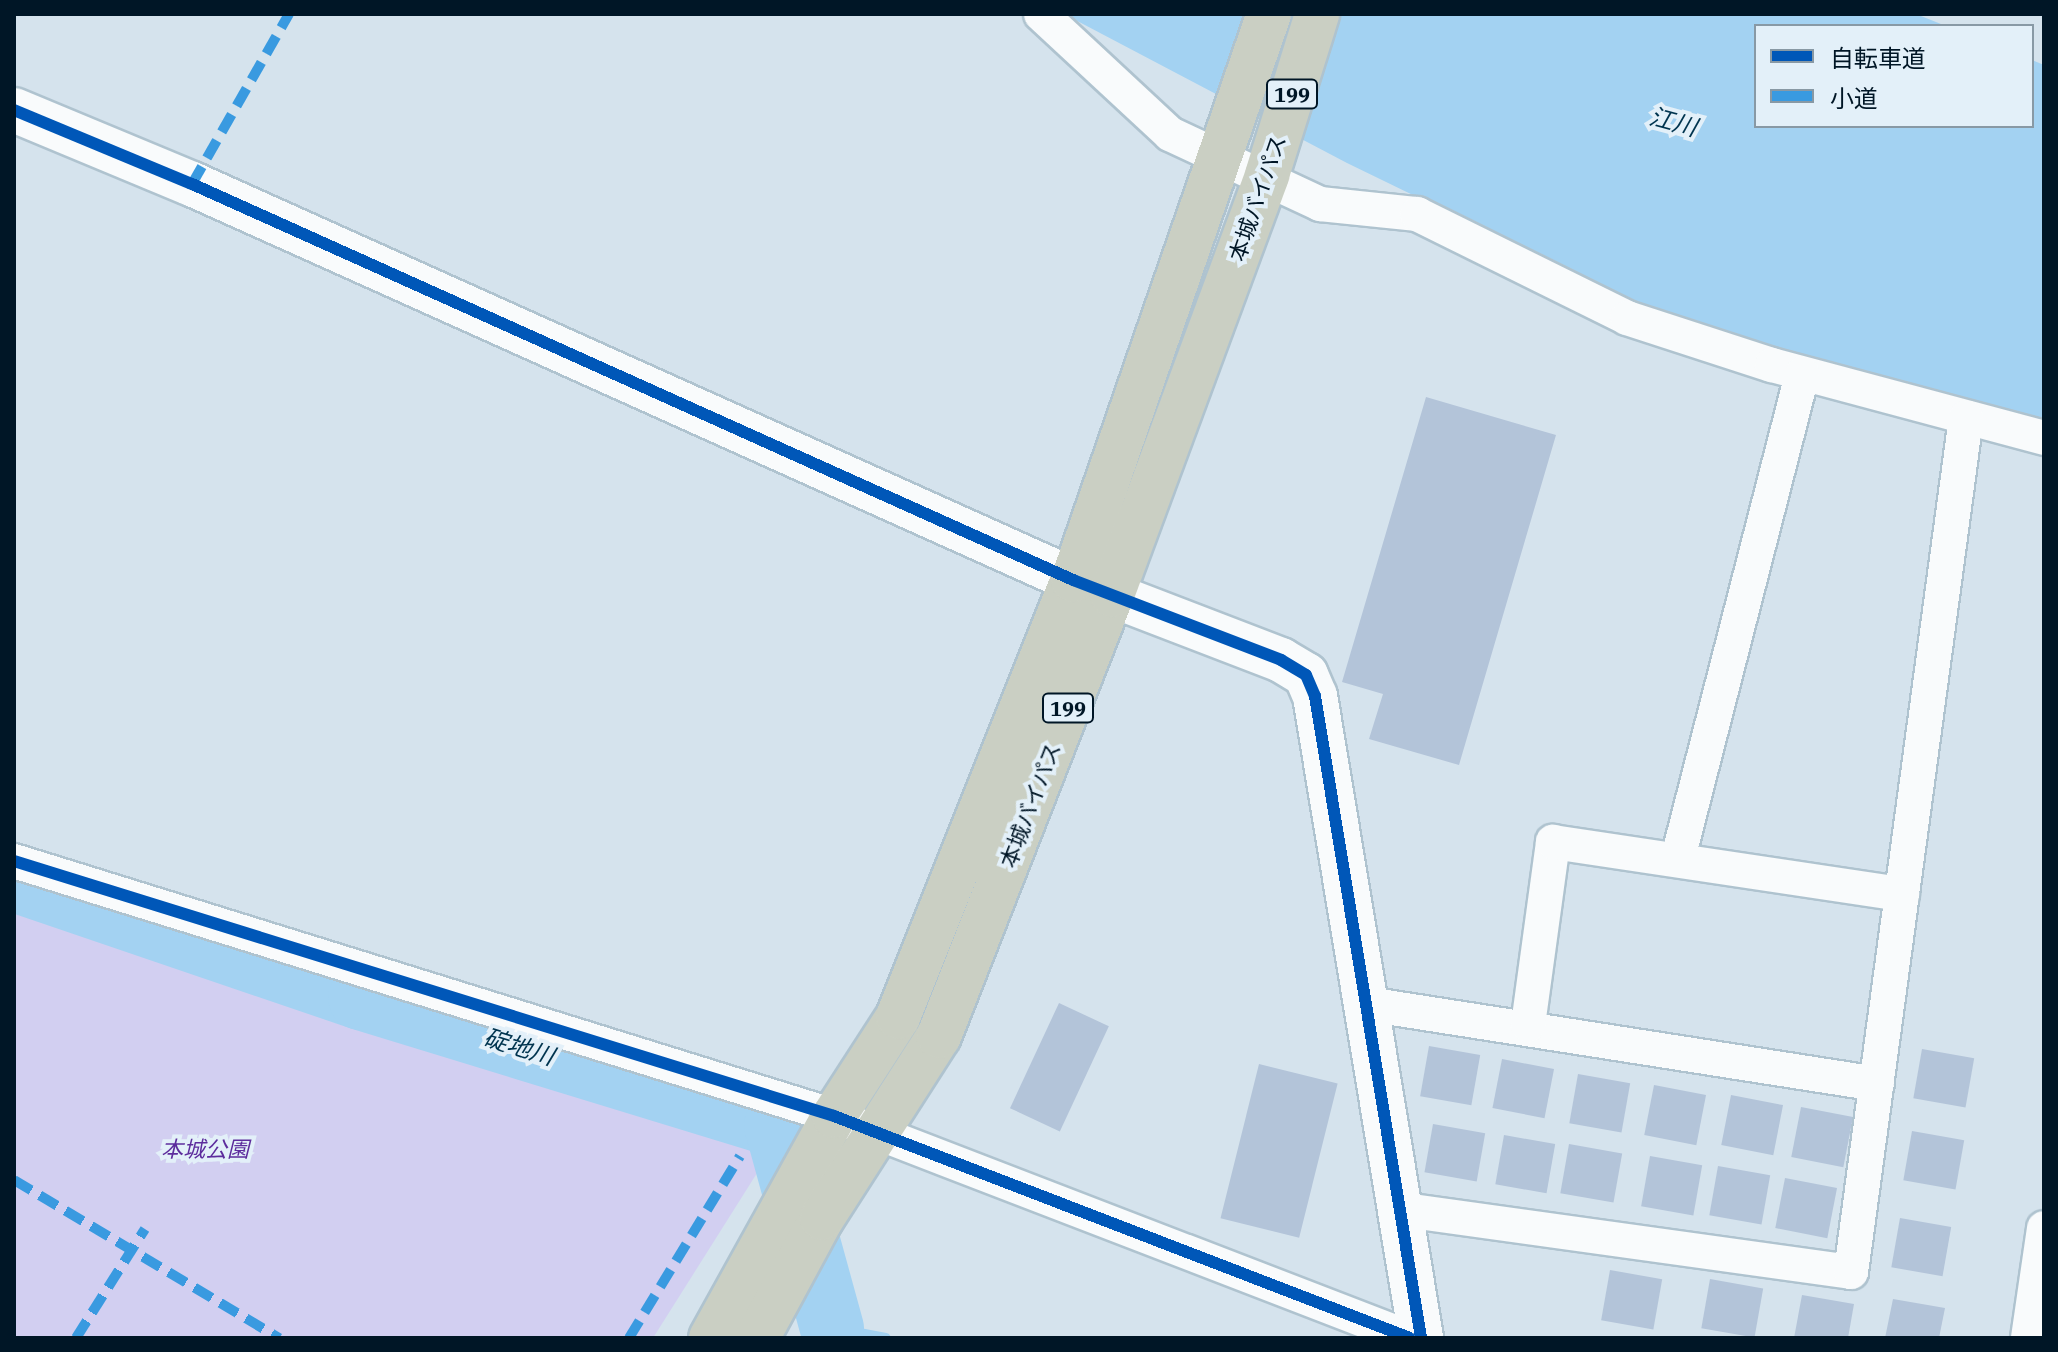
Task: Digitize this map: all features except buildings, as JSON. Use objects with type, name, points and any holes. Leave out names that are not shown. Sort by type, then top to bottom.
[{"type":"highway","name":"本城バイパス","points":[[711,1338],[822,1218],[939,1036],[1093,587],[1269,14]]},
{"type":"highway","name":"本城バイパス","points":[[757,1338],[770,1274],[834,1116],[898,1017],[1093,587],[1266,177],[1317,14]]},
{"type":"street","points":[[1041,14],[1143,113],[1170,134],[1320,204],[1417,214],[1627,318],[1802,374],[2044,438]]},
{"type":"street","points":[[14,110],[192,184],[1093,587],[1281,660],[1306,675],[1315,696],[1367,1004],[1397,1209],[1421,1338]]},
{"type":"street","points":[[1678,858],[1802,374]]},
{"type":"street","points":[[1397,1209],[1851,1272],[1966,418]]},
{"type":"street","points":[[1528,1025],[1553,842],[1678,858],[1902,894]]},
{"type":"street","points":[[14,861],[834,1116],[1410,1338]]},
{"type":"street","points":[[1367,1004],[1528,1025],[1877,1084]]},
{"type":"street","points":[[2028,1338],[2044,1228]]},
{"type":"green space","name":"本城公園","points":[[14,887],[757,1129],[771,1151],[653,1338],[14,1338]]},
{"type":"water","name":"江川","points":[[1064,14],[1916,14],[1941,24],[1754,24],[1754,128],[2034,128],[2034,61],[2044,65],[2044,420],[1666,318],[1347,163]]},
{"type":"waterway","name":"碇地川","points":[[14,880],[360,998],[776,1125],[832,1328]]},
{"type":"waterway","name":"碇地川","points":[[832,1328],[885,1338]]},
{"type":"marked path","points":[[192,184],[289,14]]},
{"type":"marked path","points":[[629,1338],[740,1156]]},
{"type":"marked path","points":[[14,1180],[279,1338]]},
{"type":"marked path","points":[[76,1338],[145,1229]]},
{"type":"cycle path","points":[[14,110],[192,184],[1073,580],[1281,660],[1306,675],[1315,696],[1421,1338]]},
{"type":"cycle path","points":[[14,861],[834,1116],[1410,1338]]}]
